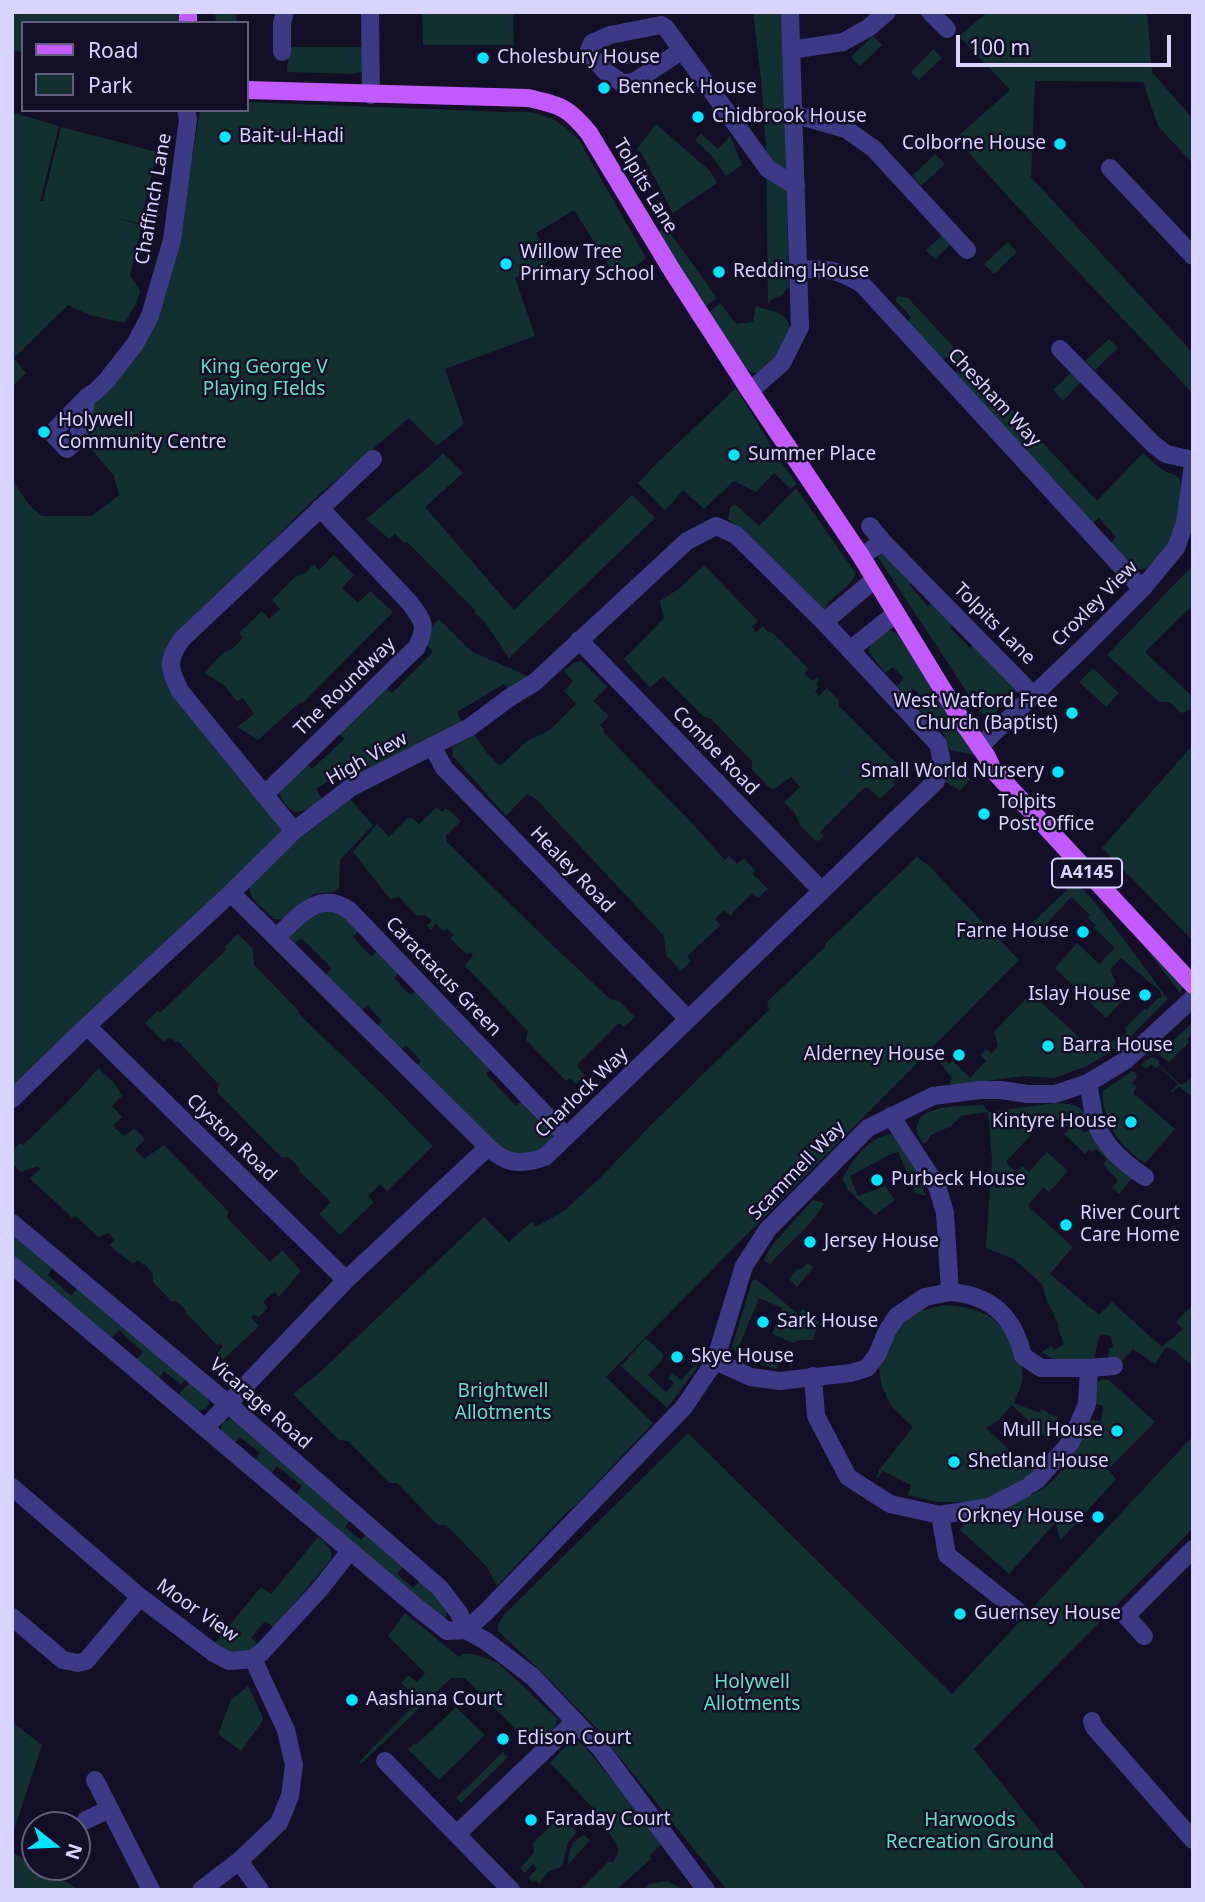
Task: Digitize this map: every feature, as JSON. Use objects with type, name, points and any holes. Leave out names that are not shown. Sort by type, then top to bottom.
[{"type":"main road","name":"Tolpits Lane","points":[[248,90],[528,98],[554,103],[574,115],[589,133],[662,254],[750,391],[861,556],[993,770],[1193,985]]},
{"type":"street","points":[[282,52],[282,23],[285,12]]},
{"type":"street","points":[[370,12],[371,95]]},
{"type":"street","points":[[750,391],[782,363],[800,327],[790,12]]},
{"type":"street","points":[[791,50],[843,42],[868,28],[887,12]]},
{"type":"street","points":[[930,12],[947,29]]},
{"type":"street","points":[[681,51],[634,82],[622,83],[606,72],[588,53],[592,43],[610,35],[661,25],[666,28],[768,169],[796,186]]},
{"type":"street","name":"Chaffinch Lane","points":[[88,397],[107,380],[128,353],[150,316],[172,240],[188,120],[186,112]]},
{"type":"street","points":[[793,114],[846,129],[874,149],[967,250]]},
{"type":"street","points":[[1110,168],[1193,256]]},
{"type":"street","name":"Chesham Way","points":[[799,269],[825,269],[844,273],[862,284],[1142,589]]},
{"type":"street","name":"Croxley View","points":[[979,747],[1142,589],[1176,548],[1185,523],[1193,462],[1166,454],[1153,444],[1060,349]]},
{"type":"street","points":[[294,831],[180,691],[171,672],[171,653],[182,639],[373,459]]},
{"type":"street","name":"The Roundway","points":[[264,795],[417,647],[424,631],[420,617],[410,603],[320,508]]},
{"type":"street","name":"High View","points":[[12,1099],[294,831],[351,788],[470,727],[535,682],[687,541],[716,526],[736,535],[824,622]]},
{"type":"street","name":"Tolpits Lane","points":[[870,526],[1034,695]]},
{"type":"street","points":[[861,556],[883,542]]},
{"type":"street","points":[[875,579],[824,622],[850,650],[895,613]]},
{"type":"street","name":"Combe Road","points":[[579,640],[821,890]]},
{"type":"street","name":"Charlock Way","points":[[488,1147],[510,1162],[529,1163],[545,1157],[936,781],[942,762],[938,744],[850,650]]},
{"type":"street","name":"Healey Road","points":[[432,746],[444,768],[688,1019]]},
{"type":"street","points":[[205,1428],[346,1280],[488,1147],[231,893]]},
{"type":"street","name":"Caractacus Green","points":[[277,937],[309,907],[322,903],[342,905],[566,1136]]},
{"type":"street","name":"Scammell Way","points":[[467,1630],[684,1407],[715,1361],[744,1266],[768,1229],[868,1128],[933,1096],[980,1090],[1055,1094],[1088,1083],[1126,1060],[1193,998]]},
{"type":"street","name":"Clyston Road","points":[[87,1026],[346,1280]]},
{"type":"street","points":[[1088,1083],[1097,1124],[1107,1142],[1119,1157],[1145,1177]]},
{"type":"street","points":[[891,1116],[937,1186],[945,1213],[950,1292]]},
{"type":"street","name":"Vicarage Road","points":[[12,1223],[228,1403],[440,1588],[459,1613],[467,1630],[508,1656],[533,1677],[600,1748],[706,1890]]},
{"type":"street","name":"Vicarage Road","points":[[14,1270],[447,1631],[467,1630]]},
{"type":"street","points":[[715,1361],[751,1377],[779,1381],[852,1373],[867,1367],[897,1316],[925,1297],[950,1292],[977,1297],[1003,1314],[1019,1337],[1023,1356],[1041,1368],[1114,1366]]},
{"type":"street","points":[[813,1376],[816,1416],[848,1477],[890,1504],[940,1515],[989,1507],[1037,1480],[1071,1442],[1087,1404],[1089,1368]]},
{"type":"street","name":"Moor View","points":[[12,1487],[140,1597],[214,1653],[229,1661],[253,1659],[262,1652],[320,1589],[349,1552]]},
{"type":"street","points":[[940,1515],[947,1555],[1018,1612]]},
{"type":"street","points":[[1144,1636],[1126,1616],[1190,1559]]},
{"type":"street","points":[[12,1617],[63,1660],[78,1663],[86,1661],[140,1597]]},
{"type":"street","points":[[201,1890],[239,1861],[279,1823],[290,1796],[293,1765],[286,1730],[253,1659]]},
{"type":"street","points":[[457,1834],[575,1721]]},
{"type":"street","points":[[1092,1721],[1094,1727],[1193,1840]]},
{"type":"street","points":[[385,1761],[511,1890]]},
{"type":"street","points":[[95,1780],[151,1890]]},
{"type":"street","points":[[91,1818],[110,1809]]},
{"type":"street","points":[[239,1861],[260,1890]]},
{"type":"green space","points":[[12,12],[184,12],[184,21],[21,21],[21,52],[12,51]]},
{"type":"green space","points":[[215,12],[236,12],[237,21],[216,21]]},
{"type":"green space","points":[[422,12],[513,12],[514,45],[423,45]]},
{"type":"green space","points":[[753,12],[782,12],[789,287],[768,304],[766,146]]},
{"type":"green space","points":[[988,12],[1147,12],[1152,72],[1193,119],[1193,164],[1158,126],[1143,82],[1035,81],[1031,177],[1193,353],[1193,394],[956,138],[1010,90],[959,36]]},
{"type":"green space","points":[[873,36],[882,45],[860,66],[851,57]]},
{"type":"green space","points":[[289,47],[365,47],[362,72],[287,72]]},
{"type":"green space","points":[[934,49],[942,58],[919,80],[911,72]]},
{"type":"green space","name":"King George V Playing FIelds","points":[[248,102],[528,112],[554,120],[579,140],[646,258],[618,280],[574,210],[536,233],[551,260],[515,278],[535,336],[445,369],[464,424],[437,446],[409,418],[313,500],[176,637],[166,661],[284,830],[12,1091],[12,480],[30,506],[42,516],[92,516],[119,495],[114,476],[82,438],[93,397],[138,348],[179,235],[200,112],[248,112]]},
{"type":"green space","points":[[12,112],[59,126],[40,201],[43,201],[61,127],[157,152],[140,223],[115,218],[142,225],[130,276],[140,291],[125,323],[89,315],[68,305],[14,358],[26,373],[12,387]]},
{"type":"green space","points":[[656,124],[710,171],[717,183],[673,213],[641,152],[636,150]]},
{"type":"green space","points":[[701,134],[718,149],[730,136],[742,165],[726,176],[712,156],[695,140]]},
{"type":"green space","points":[[935,154],[945,164],[921,186],[912,176]]},
{"type":"green space","points":[[666,227],[717,298],[704,307],[655,233]]},
{"type":"green space","points":[[945,233],[953,242],[935,259],[926,250]]},
{"type":"green space","points":[[1008,242],[1017,252],[994,274],[984,264]]},
{"type":"green space","points":[[899,296],[908,298],[1097,501],[1143,453],[1159,467],[1178,477],[1181,491],[1177,526],[1159,559],[1149,567],[1138,569],[1122,559],[1109,545],[1116,537],[1099,518],[1091,525],[953,376],[959,369],[947,357],[938,362],[904,326],[911,317],[895,300]]},
{"type":"green space","points":[[720,303],[736,324],[753,322],[756,306],[779,313],[788,321],[790,329],[784,345],[761,373],[753,373],[744,368],[707,314]]},
{"type":"green space","points":[[1109,339],[1118,348],[1095,370],[1085,361]]},
{"type":"green space","points":[[1074,370],[1083,380],[1063,401],[1053,390]]},
{"type":"green space","points":[[736,388],[797,484],[791,489],[774,473],[756,492],[734,481],[704,509],[683,490],[665,511],[638,483]]},
{"type":"green space","points":[[443,453],[463,473],[425,507],[514,610],[632,495],[655,518],[509,658],[475,610],[416,550],[395,534],[389,539],[366,519]]},
{"type":"green space","points":[[796,488],[856,574],[824,611],[728,519],[730,508],[735,504],[759,526]]},
{"type":"green space","points":[[882,553],[916,578],[909,585],[928,606],[936,599],[957,620],[950,628],[970,648],[977,641],[1016,681],[1017,692],[990,718],[980,712],[878,557]]},
{"type":"green space","points":[[334,555],[354,575],[342,588],[358,603],[370,591],[393,612],[305,701],[298,704],[258,740],[237,727],[254,714],[243,698],[237,701],[224,685],[204,673],[224,652],[232,649],[243,638],[239,633],[262,611],[269,619],[280,609],[272,600],[295,577],[305,573],[314,564],[319,570]]},
{"type":"green space","points":[[704,565],[758,621],[752,627],[756,632],[763,626],[773,633],[809,669],[804,673],[812,681],[817,677],[820,680],[816,684],[819,687],[815,692],[819,696],[827,688],[839,700],[839,706],[905,772],[880,799],[865,787],[820,832],[824,836],[819,841],[801,826],[794,812],[784,802],[800,787],[791,777],[771,789],[752,770],[752,761],[663,676],[650,688],[624,659],[664,618],[660,601],[680,588]]},
{"type":"green space","points":[[1190,568],[1193,569],[1193,605],[1145,652],[1193,697],[1193,709],[1181,713],[1170,702],[1159,702],[1107,655]]},
{"type":"green space","points":[[439,619],[471,651],[527,676],[526,680],[510,691],[504,684],[457,712],[462,722],[357,776],[350,767],[316,789],[322,799],[304,811],[295,812],[286,805],[280,789],[304,761],[312,769],[344,739],[337,731],[384,685],[392,693],[433,652],[425,643],[431,627]]},
{"type":"green space","points":[[884,630],[898,634],[974,755],[950,750],[943,733],[918,708],[925,701],[914,689],[906,695],[897,686],[904,678],[893,667],[885,673],[869,652],[871,641]]},
{"type":"green space","points":[[581,661],[607,687],[593,701],[609,716],[600,725],[604,733],[725,860],[729,856],[737,864],[744,858],[755,870],[753,874],[768,889],[758,898],[753,893],[731,917],[724,910],[715,919],[721,925],[687,956],[691,961],[681,971],[666,955],[664,936],[535,798],[527,794],[506,816],[452,755],[453,747],[474,734],[500,766],[527,741],[550,730],[576,704],[564,691],[573,681],[564,671],[575,662]]},
{"type":"green space","points":[[1093,668],[1119,693],[1106,707],[1079,682]]},
{"type":"green space","points":[[1193,747],[1193,941],[1102,848]]},
{"type":"green space","points":[[951,769],[965,773],[970,780],[960,790],[945,782]]},
{"type":"green space","points":[[350,799],[373,825],[340,860],[339,889],[313,894],[285,919],[274,919],[254,900],[250,886],[297,841]]},
{"type":"green space","points":[[437,807],[442,812],[446,808],[461,821],[446,836],[447,842],[610,999],[619,1001],[635,1017],[624,1027],[619,1023],[578,1064],[585,1075],[576,1084],[570,1078],[566,1081],[526,1040],[528,1031],[465,966],[473,955],[470,952],[467,955],[450,938],[454,935],[447,928],[444,932],[436,924],[431,930],[427,926],[432,921],[425,915],[417,916],[399,897],[390,899],[353,852],[377,824],[389,837],[408,818],[419,824]]},
{"type":"green space","name":"Brightwell Allotments","points":[[917,857],[928,865],[1019,960],[606,1377],[653,1423],[497,1586],[487,1567],[446,1525],[438,1525],[397,1483],[389,1483],[348,1441],[339,1440],[293,1394],[319,1373],[484,1217],[509,1242],[532,1221],[536,1227],[565,1210],[769,1010],[767,1002]]},
{"type":"green space","points":[[1055,867],[1066,873],[1096,904],[1168,999],[1116,1051],[1108,1044],[1127,1032],[1124,1029],[1144,1009],[1147,1010],[1158,998],[1162,998],[1160,991],[1121,958],[1110,970],[1116,982],[1113,986],[1118,991],[1122,987],[1133,998],[1128,1003],[1124,999],[1106,1018],[1055,968],[1077,943],[1099,964],[1115,948],[1094,928],[1096,925],[1088,918],[1090,915],[1071,897],[1039,932],[1031,924],[1067,890],[1050,871]]},
{"type":"green space","points":[[335,908],[360,929],[353,937],[371,956],[380,948],[401,971],[394,978],[410,995],[418,988],[494,1065],[486,1074],[516,1106],[525,1098],[554,1134],[544,1147],[534,1154],[505,1159],[414,1068],[421,1061],[406,1045],[399,1052],[375,1028],[382,1021],[367,1005],[360,1012],[324,977],[332,968],[301,938],[293,945],[288,941],[296,921]]},
{"type":"green space","points":[[1122,918],[1183,984],[1181,994]]},
{"type":"green space","points":[[238,934],[253,949],[254,965],[299,1014],[433,1146],[387,1191],[380,1184],[368,1196],[374,1202],[340,1235],[319,1214],[331,1202],[300,1172],[289,1157],[282,1158],[217,1092],[219,1085],[178,1041],[170,1037],[164,1042],[145,1023],[157,1011],[161,1012],[226,950],[225,946]]},
{"type":"green space","points":[[1031,993],[1093,1050],[1105,1048],[1109,1053],[1085,1067],[1054,1078],[1023,1076],[949,1084],[952,1078],[939,1061],[942,1057],[949,1064],[952,1060],[970,1078],[986,1061],[980,1055],[986,1049],[991,1054],[998,1046],[994,1032]]},
{"type":"green space","points":[[1193,1022],[1193,1034],[1187,1039],[1189,1042],[1169,1062],[1158,1054]]},
{"type":"green space","points":[[1153,1057],[1180,1084],[1193,1076],[1193,1098],[1179,1086],[1172,1093],[1178,1084],[1159,1066],[1156,1068],[1151,1064],[1146,1069],[1141,1065]]},
{"type":"green space","points":[[98,1068],[114,1083],[122,1096],[112,1106],[122,1117],[113,1126],[124,1136],[134,1128],[145,1139],[135,1150],[144,1159],[164,1145],[228,1211],[227,1218],[270,1262],[282,1250],[301,1271],[279,1297],[274,1292],[263,1302],[268,1308],[258,1317],[254,1314],[251,1317],[259,1326],[223,1360],[217,1353],[223,1346],[220,1343],[217,1345],[178,1302],[171,1301],[153,1282],[153,1274],[145,1264],[138,1260],[133,1264],[116,1251],[110,1245],[115,1240],[109,1233],[98,1237],[77,1217],[72,1218],[30,1178],[40,1169],[38,1166],[21,1172],[12,1163],[12,1152],[20,1143],[23,1145]]},
{"type":"green space","points":[[1132,1071],[1137,1077],[1132,1083],[1137,1087],[1133,1093],[1175,1129],[1146,1162],[1123,1146],[1103,1103],[1103,1091]]},
{"type":"green space","points":[[1055,1103],[1080,1108],[1086,1115],[1077,1118],[1083,1133],[1092,1129],[1133,1177],[1119,1194],[1112,1188],[1118,1180],[1105,1167],[1107,1159],[1096,1149],[1092,1152],[1089,1149],[1085,1154],[1064,1134],[1069,1128],[1050,1114],[1006,1162],[1016,1172],[1022,1166],[1029,1172],[1047,1152],[1068,1171],[1049,1192],[1043,1187],[1028,1206],[1073,1247],[1050,1274],[1099,1315],[1112,1302],[1162,1347],[1183,1329],[1176,1322],[1193,1304],[1193,1367],[1176,1351],[1166,1347],[1155,1364],[1133,1349],[1121,1362],[1108,1357],[1109,1349],[1113,1347],[1111,1336],[1100,1334],[1094,1359],[1055,1360],[1041,1352],[1052,1346],[1054,1350],[1064,1344],[1042,1284],[1014,1259],[986,1248],[992,1159],[988,1112],[961,1116],[951,1126],[931,1135],[923,1144],[917,1131],[918,1121],[925,1114],[947,1107],[983,1105],[989,1112]]},
{"type":"green space","points":[[891,1134],[908,1154],[926,1196],[915,1193],[911,1184],[905,1184],[901,1177],[908,1174],[898,1152],[893,1153],[850,1176],[858,1196],[885,1186],[895,1200],[875,1215],[848,1190],[842,1179],[856,1157],[868,1145]]},
{"type":"green space","points":[[813,1200],[824,1203],[819,1212],[770,1265],[764,1260],[769,1250]]},
{"type":"green space","points":[[12,1230],[54,1265],[48,1275],[71,1296],[79,1287],[186,1379],[181,1385],[164,1371],[158,1380],[135,1361],[143,1352],[119,1330],[110,1340],[12,1258]]},
{"type":"green space","points":[[807,1263],[814,1267],[797,1287],[789,1279],[797,1269],[802,1269]]},
{"type":"green space","points":[[756,1279],[798,1314],[803,1309],[819,1322],[813,1340],[793,1343],[772,1334],[782,1308],[759,1298],[739,1346],[763,1356],[766,1348],[770,1351],[768,1357],[780,1362],[776,1369],[746,1358],[732,1347],[752,1281]]},
{"type":"green space","points":[[943,1305],[982,1313],[1002,1327],[1014,1344],[1023,1373],[1014,1403],[1040,1413],[1041,1409],[1058,1417],[1048,1440],[1012,1405],[998,1421],[986,1428],[1027,1467],[1035,1459],[1037,1465],[1036,1472],[1029,1479],[979,1502],[937,1502],[908,1495],[911,1485],[883,1471],[876,1480],[879,1470],[913,1427],[891,1406],[881,1384],[878,1360],[887,1339],[912,1313]]},
{"type":"green space","points":[[646,1338],[663,1354],[662,1360],[648,1375],[666,1392],[674,1383],[668,1378],[673,1373],[681,1380],[697,1363],[696,1369],[667,1408],[621,1366]]},
{"type":"green space","points":[[1102,1379],[1109,1380],[1155,1422],[1108,1469],[1116,1479],[1060,1541],[1056,1522],[1009,1574],[960,1530],[967,1519],[985,1515],[988,1524],[1006,1518],[1003,1506],[1039,1491],[1056,1477],[1075,1450],[1089,1420],[1101,1421],[1103,1406],[1093,1403],[1096,1383]]},
{"type":"green space","points":[[191,1382],[207,1398],[209,1402],[205,1409],[197,1411],[178,1396]]},
{"type":"green space","points":[[230,1419],[237,1421],[351,1518],[345,1527],[361,1540],[367,1533],[404,1565],[397,1574],[413,1588],[421,1580],[431,1588],[447,1611],[445,1619],[293,1499],[302,1486],[277,1466],[269,1476],[253,1463],[260,1453],[240,1437],[232,1445],[220,1432],[223,1422]]},
{"type":"green space","name":"Holywell Allotments","points":[[688,1433],[952,1694],[1193,1436],[1193,1528],[974,1749],[1087,1890],[727,1890],[595,1727],[498,1631],[498,1624],[504,1615]]},
{"type":"green space","points":[[318,1537],[330,1549],[331,1559],[274,1628],[265,1621],[251,1638],[259,1645],[236,1654],[214,1644],[261,1587],[271,1594]]},
{"type":"green space","points":[[405,1613],[459,1657],[473,1654],[497,1662],[558,1719],[554,1728],[535,1747],[532,1746],[465,1678],[451,1678],[361,1764],[359,1762],[419,1700],[401,1683],[408,1675],[417,1682],[425,1673],[388,1636]]},
{"type":"green space","points":[[248,1686],[263,1718],[241,1751],[218,1734],[231,1700]]},
{"type":"green space","points":[[456,1707],[485,1735],[439,1780],[408,1749],[416,1745]]},
{"type":"green space","points":[[12,1722],[42,1745],[12,1836]]},
{"type":"green space","points":[[572,1740],[577,1740],[585,1747],[661,1839],[661,1844],[650,1855],[651,1859],[616,1890],[580,1890],[608,1862],[613,1862],[619,1850],[609,1833],[613,1829],[550,1763]]},
{"type":"green space","points":[[503,1752],[508,1757],[461,1803],[456,1798]]},
{"type":"green space","points":[[560,1815],[577,1832],[568,1843],[562,1866],[548,1872],[539,1884],[535,1880],[533,1882],[529,1878],[537,1868],[533,1864],[525,1873],[520,1868],[534,1853],[533,1842]]},
{"type":"green space","points":[[584,1835],[590,1840],[568,1865],[571,1847]]},
{"type":"green space","points":[[12,1852],[21,1857],[21,1881],[64,1881],[80,1890],[12,1890]]},
{"type":"green space","points":[[668,1881],[683,1890],[643,1890],[649,1884]]},
{"type":"place","name":"Cholesbury House","points":[[483,58]]},
{"type":"place","name":"Benneck House","points":[[604,88]]},
{"type":"place","name":"Chidbrook House","points":[[698,117]]},
{"type":"place","name":"Bait-ul-Hadi","points":[[225,137]]},
{"type":"place","name":"Colborne House","points":[[1060,144]]},
{"type":"place","name":"Willow Tree Primary School","points":[[506,264]]},
{"type":"place","name":"Redding House","points":[[719,272]]},
{"type":"place","name":"Holywell Community Centre","points":[[44,432]]},
{"type":"place","name":"Summer Place","points":[[734,455]]},
{"type":"place","name":"West Watford Free Church (Baptist)","points":[[1072,713]]},
{"type":"place","name":"Small World Nursery","points":[[1058,772]]},
{"type":"place","name":"Tolpits Post Office","points":[[984,814]]},
{"type":"place","name":"Farne House","points":[[1083,932]]},
{"type":"place","name":"Islay House","points":[[1145,995]]},
{"type":"place","name":"Barra House","points":[[1048,1046]]},
{"type":"place","name":"Alderney House","points":[[959,1055]]},
{"type":"place","name":"Kintyre House","points":[[1131,1122]]},
{"type":"place","name":"Purbeck House","points":[[877,1180]]},
{"type":"place","name":"River Court Care Home","points":[[1066,1225]]},
{"type":"place","name":"Jersey House","points":[[810,1242]]},
{"type":"place","name":"Sark House","points":[[763,1322]]},
{"type":"place","name":"Skye House","points":[[677,1357]]},
{"type":"place","name":"Mull House","points":[[1117,1431]]},
{"type":"place","name":"Shetland House","points":[[954,1462]]},
{"type":"place","name":"Orkney House","points":[[1098,1517]]},
{"type":"place","name":"Guernsey House","points":[[960,1614]]},
{"type":"place","name":"Aashiana Court","points":[[352,1700]]},
{"type":"place","name":"Edison Court","points":[[503,1739]]},
{"type":"place","name":"Faraday Court","points":[[531,1820]]},
{"type":"park label","name":"Harwoods Recreation Ground","points":[[970,1832]]}]
